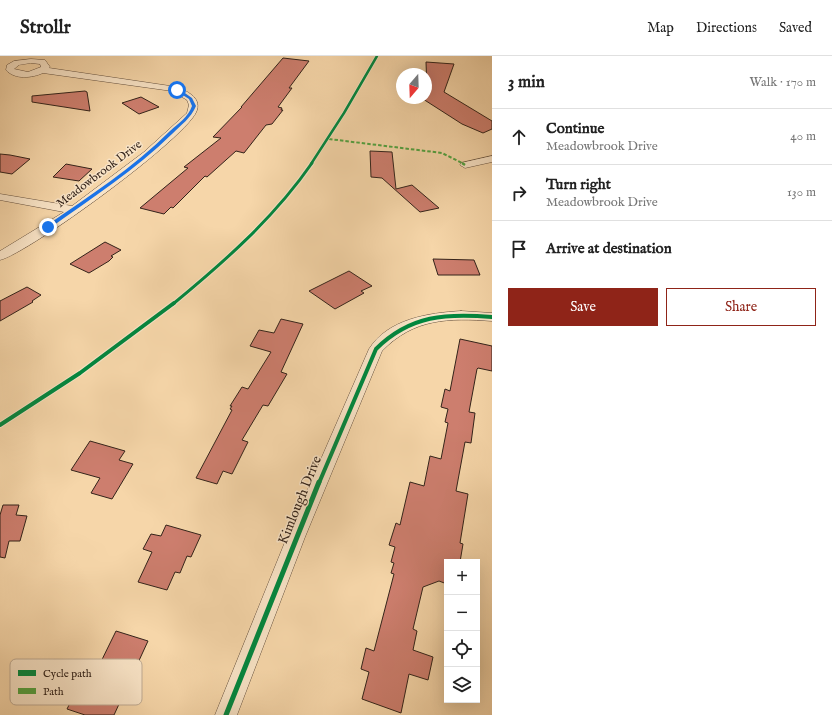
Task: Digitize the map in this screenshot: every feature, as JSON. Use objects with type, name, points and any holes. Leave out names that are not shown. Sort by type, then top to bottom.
[{"type":"street","name":"Meadowbrook Drive","points":[[0,256],[74,210],[126,173],[170,135],[193,110],[193,102],[190,97],[180,91],[163,86],[42,70]]},
{"type":"street","points":[[465,165],[492,159]]},
{"type":"street","points":[[0,197],[74,210]]},
{"type":"street","name":"Kimlough Drive","points":[[226,715],[372,354],[379,344],[393,332],[405,325],[425,319],[463,314],[492,318]]},
{"type":"building","points":[[283,58],[309,61],[289,88],[292,88],[278,107],[282,108],[281,110],[283,110],[272,124],[266,125],[244,153],[236,151],[207,177],[205,176],[173,208],[171,207],[164,214],[140,208],[188,168],[184,167],[221,138],[213,137],[242,107]]},
{"type":"building","points":[[426,62],[454,64],[444,92],[492,121],[492,129],[483,133],[462,124],[431,104],[432,68],[426,68]]},
{"type":"building","points":[[87,92],[90,111],[32,102],[32,96]]},
{"type":"building","points":[[141,97],[159,107],[139,114],[122,103]]},
{"type":"building","points":[[370,151],[392,152],[396,189],[412,185],[439,208],[420,212],[382,178],[371,177]]},
{"type":"building","points":[[0,154],[30,159],[12,174],[0,172]]},
{"type":"building","points":[[66,164],[92,169],[79,181],[53,177]]},
{"type":"building","points":[[105,242],[121,250],[111,256],[113,257],[109,261],[89,273],[70,264]]},
{"type":"building","points":[[433,259],[474,260],[480,275],[438,275]]},
{"type":"building","points":[[349,271],[372,286],[361,291],[364,293],[335,309],[309,291]]},
{"type":"building","points":[[27,287],[41,295],[32,301],[33,302],[0,321],[0,301]]},
{"type":"building","points":[[281,319],[303,324],[281,372],[287,374],[268,406],[263,405],[242,440],[248,442],[232,474],[223,471],[217,484],[196,478],[232,410],[230,409],[232,406],[230,406],[242,387],[248,389],[271,352],[250,346],[259,330],[274,333]]},
{"type":"building","points":[[460,339],[492,346],[492,371],[477,369],[469,412],[475,413],[471,443],[465,442],[456,491],[468,494],[460,543],[463,544],[460,559],[444,559],[444,583],[439,581],[423,587],[413,629],[417,631],[413,650],[433,657],[428,680],[409,674],[401,713],[362,699],[369,672],[361,669],[366,648],[374,651],[394,574],[391,573],[394,563],[391,562],[395,547],[389,545],[396,523],[400,525],[410,482],[424,486],[430,456],[441,459],[448,423],[445,422],[448,409],[441,407],[445,389],[450,391]]},
{"type":"building","points":[[90,441],[125,451],[119,460],[133,464],[112,499],[91,493],[100,478],[71,470]]},
{"type":"building","points":[[3,505],[19,505],[16,515],[27,516],[20,541],[9,541],[5,558],[0,557],[0,515]]},
{"type":"building","points":[[166,525],[201,535],[191,557],[187,556],[180,573],[175,572],[167,590],[138,582],[152,552],[143,549],[151,534],[161,536]]},
{"type":"building","points":[[116,631],[148,641],[140,659],[102,659]]},
{"type":"building","points":[[69,705],[119,705],[114,715],[85,715],[67,709]]},
{"type":"marked path","points":[[329,139],[442,153],[465,165]]},
{"type":"cycle path","points":[[0,425],[54,391],[132,336],[182,297],[254,232],[295,186],[321,150],[377,56]]},
{"type":"cycle path","points":[[226,715],[296,537],[376,349],[387,337],[414,322],[445,316],[461,315],[492,317]]},
{"type":"route","points":[[48,227],[126,173],[170,135],[191,114],[194,106],[193,102],[190,97],[177,90]]}]
